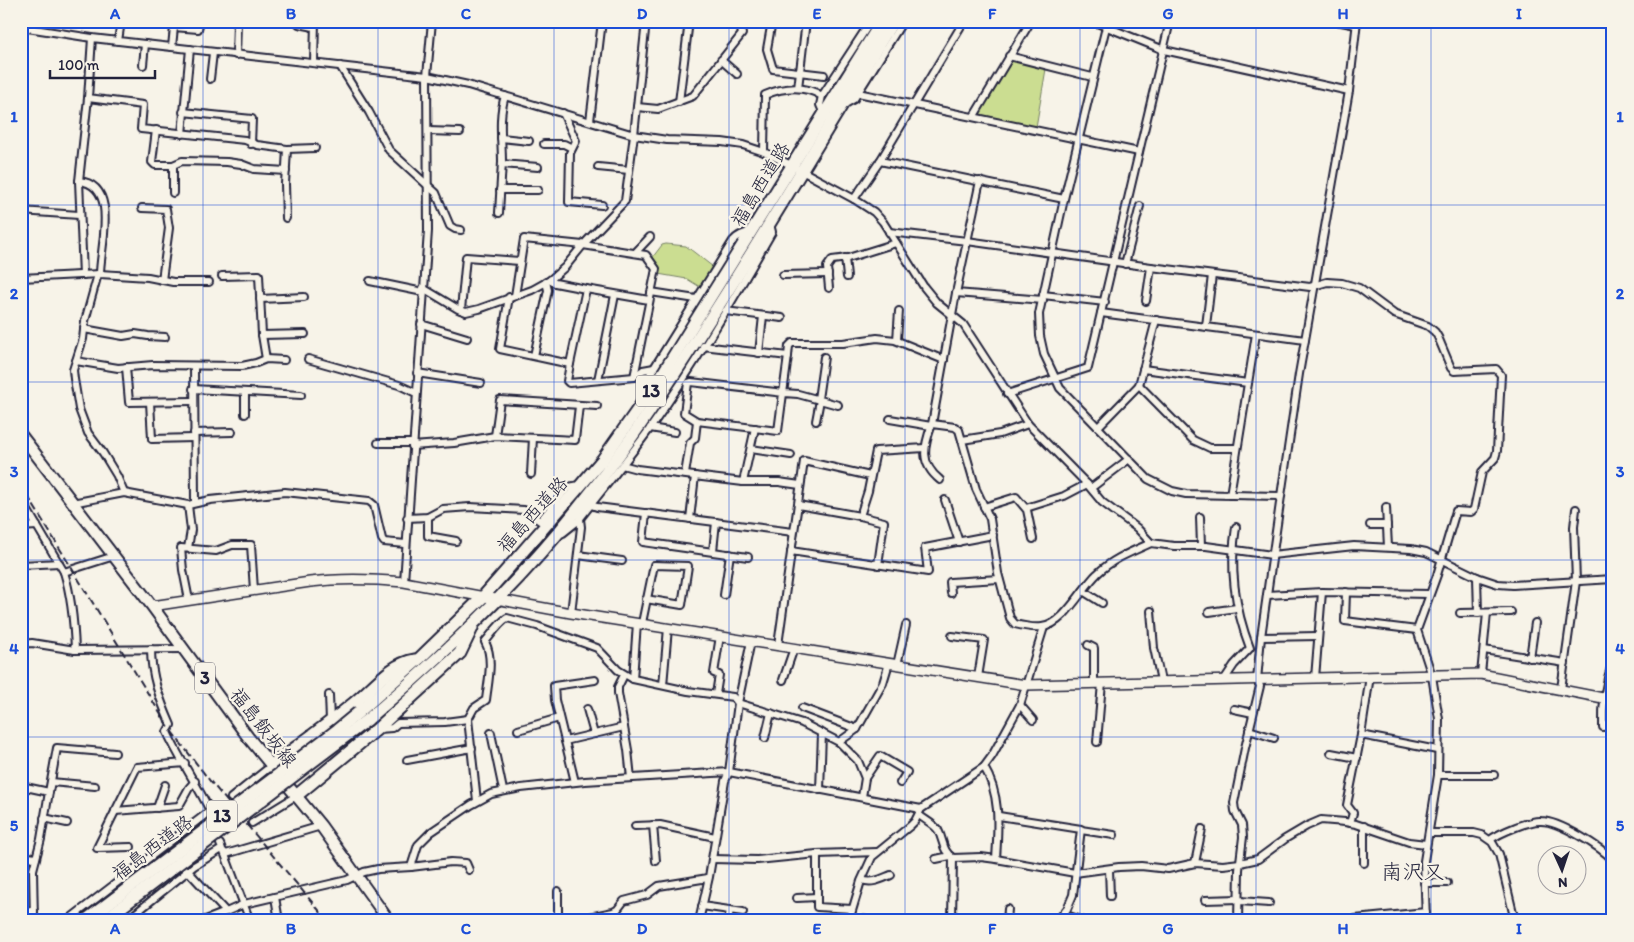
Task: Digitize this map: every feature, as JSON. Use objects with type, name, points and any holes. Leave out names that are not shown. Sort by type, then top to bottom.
[{"type":"highway","name":"福島西道路","points":[[85,921],[336,731],[363,716],[482,597],[582,485],[660,378],[882,21]]},
{"type":"highway","name":"福島西道路","points":[[103,921],[363,716],[419,676],[497,600],[558,534],[641,424],[770,224],[893,21]]},
{"type":"highway","points":[[296,796],[377,729],[460,654],[473,624]]},
{"type":"highway","points":[[271,766],[395,668],[405,662],[419,659]]},
{"type":"main road","name":"福島飯坂線","points":[[21,436],[152,606],[271,766],[321,826],[389,921]]},
{"type":"street","points":[[44,21],[46,30]]},
{"type":"street","points":[[118,41],[121,21]]},
{"type":"street","points":[[172,47],[174,27],[198,29],[200,21]]},
{"type":"street","points":[[234,21],[237,23],[236,55]]},
{"type":"street","points":[[296,21],[299,24],[315,24],[314,63]]},
{"type":"street","points":[[404,582],[428,231],[427,76],[432,21]]},
{"type":"street","points":[[590,121],[602,21]]},
{"type":"street","points":[[370,281],[423,290],[466,312],[532,290],[548,281],[565,267],[625,201],[646,21]]},
{"type":"street","points":[[679,102],[689,21]]},
{"type":"street","points":[[637,107],[658,109],[693,96],[742,34],[739,21]]},
{"type":"street","points":[[752,21],[772,22],[767,49],[774,69],[824,75]]},
{"type":"street","points":[[798,88],[806,21]]},
{"type":"street","points":[[824,114],[820,105],[822,96],[871,21]]},
{"type":"street","points":[[841,106],[850,103],[858,93],[903,21]]},
{"type":"street","points":[[854,199],[880,161],[964,21]]},
{"type":"street","points":[[974,116],[1031,21]]},
{"type":"street","points":[[1092,21],[1164,50],[1349,92]]},
{"type":"street","points":[[1007,394],[1088,368],[1170,21]]},
{"type":"street","points":[[1238,921],[1242,826],[1235,811],[1234,803],[1260,686],[1257,680],[1272,555],[1305,340],[1349,92],[1356,23],[1336,21]]},
{"type":"street","points":[[1106,27],[1092,77],[1039,314],[1040,336],[1044,354],[1054,379],[1060,388],[1148,479],[1172,491],[1186,494],[1281,496]]},
{"type":"street","points":[[21,28],[213,53],[427,76],[468,85],[634,135],[681,141],[732,143],[764,152],[854,199],[874,212],[883,222],[924,287],[937,303],[963,324],[1028,424],[1089,486],[1102,502],[1137,528],[1151,543]]},
{"type":"street","points":[[83,275],[79,181],[92,38]]},
{"type":"street","points":[[143,65],[145,44]]},
{"type":"street","points":[[182,134],[190,49]]},
{"type":"street","points":[[210,79],[213,53]]},
{"type":"street","points":[[1009,56],[1092,77]]},
{"type":"street","points":[[721,60],[737,74]]},
{"type":"street","points":[[340,66],[369,112],[388,150],[436,193],[450,226],[461,230]]},
{"type":"street","points":[[764,152],[765,95],[777,90],[798,88],[813,91],[822,96]]},
{"type":"street","points":[[858,93],[1139,152]]},
{"type":"street","points":[[499,213],[502,164],[501,109],[505,96]]},
{"type":"street","points":[[88,98],[143,105],[141,128],[245,140],[251,144],[287,149],[316,148]]},
{"type":"street","points":[[183,112],[252,120],[251,144]]},
{"type":"street","points":[[563,113],[576,141],[570,153],[569,202],[602,205]]},
{"type":"street","points":[[156,130],[152,162],[155,165],[173,166],[182,161],[227,162],[242,164],[254,169],[286,172]]},
{"type":"street","points":[[428,130],[460,132]]},
{"type":"street","points":[[501,138],[530,141]]},
{"type":"street","points":[[544,144],[564,144],[572,148]]},
{"type":"street","points":[[286,218],[287,149]]},
{"type":"street","points":[[880,161],[1064,199]]},
{"type":"street","points":[[502,164],[538,167]]},
{"type":"street","points":[[173,166],[173,193]]},
{"type":"street","points":[[598,167],[629,170]]},
{"type":"street","points":[[79,181],[92,185],[102,198],[106,218],[99,274],[83,339],[73,370],[74,379],[83,422],[88,433],[117,476],[124,493]]},
{"type":"street","points":[[940,480],[932,474],[927,465],[925,448],[980,181]]},
{"type":"street","points":[[500,190],[538,190]]},
{"type":"street","points":[[1126,264],[1140,206]]},
{"type":"street","points":[[142,208],[166,209],[169,228],[162,280]]},
{"type":"street","points":[[21,211],[79,216]]},
{"type":"street","points":[[558,534],[564,533],[580,519],[685,381],[772,232],[770,224]]},
{"type":"street","points":[[644,400],[644,384],[696,299],[733,241],[738,236],[751,232]]},
{"type":"street","points":[[889,232],[1310,287],[1327,282],[1342,283],[1360,288],[1394,314],[1428,326],[1435,332],[1454,371],[1496,369],[1500,371],[1497,451],[1495,458],[1482,472],[1474,509],[1471,512],[1456,511],[1442,559],[1417,630],[1432,676],[1439,719],[1438,775],[1426,844],[1424,882],[1426,921]]},
{"type":"street","points":[[635,253],[650,237]]},
{"type":"street","points":[[570,364],[500,350],[524,239],[583,245],[646,255],[656,268],[634,377]]},
{"type":"street","points":[[829,288],[827,267],[832,260],[896,243]]},
{"type":"street","points":[[461,310],[466,257],[520,261]]},
{"type":"street","points":[[845,258],[847,277]]},
{"type":"street","points":[[1146,301],[1151,267]]},
{"type":"street","points":[[21,278],[99,274],[148,277],[173,282],[209,282]]},
{"type":"street","points":[[783,275],[828,274]]},
{"type":"street","points":[[1206,326],[1212,275]]},
{"type":"street","points":[[222,276],[259,276],[262,336],[266,359]]},
{"type":"street","points":[[548,281],[586,290],[649,300]]},
{"type":"street","points":[[534,356],[548,290],[548,281]]},
{"type":"street","points":[[586,290],[570,364],[567,381],[569,384],[634,377],[643,370],[654,368]]},
{"type":"street","points":[[651,292],[696,299]]},
{"type":"street","points":[[956,292],[1104,302]]},
{"type":"street","points":[[598,380],[615,295]]},
{"type":"street","points":[[260,299],[304,297]]},
{"type":"street","points":[[725,311],[782,318]]},
{"type":"street","points":[[897,340],[898,311]]},
{"type":"street","points":[[1101,313],[1305,340]]},
{"type":"street","points":[[759,353],[763,316]]},
{"type":"street","points":[[1098,427],[1139,385],[1156,320]]},
{"type":"street","points":[[421,324],[467,338]]},
{"type":"street","points":[[84,329],[123,336],[140,334],[165,337]]},
{"type":"street","points":[[262,336],[305,334]]},
{"type":"street","points":[[1230,495],[1256,334]]},
{"type":"street","points":[[685,381],[684,413],[697,421],[778,431],[789,346],[792,343],[842,343],[859,339],[877,338],[897,340],[944,360]]},
{"type":"street","points":[[704,346],[788,356]]},
{"type":"street","points":[[816,421],[824,357]]},
{"type":"street","points":[[76,361],[118,368],[153,365],[242,366],[266,359],[284,360]]},
{"type":"street","points":[[308,359],[399,385],[416,393]]},
{"type":"street","points":[[188,548],[192,504],[194,366]]},
{"type":"street","points":[[126,367],[129,402],[193,401]]},
{"type":"street","points":[[1143,370],[1248,383]]},
{"type":"street","points":[[417,373],[481,383]]},
{"type":"street","points":[[685,381],[784,392],[838,405]]},
{"type":"street","points":[[1139,385],[1193,440],[1210,448],[1237,448]]},
{"type":"street","points":[[193,389],[301,395]]},
{"type":"street","points":[[244,414],[245,392]]},
{"type":"street","points":[[495,436],[500,400],[597,406]]},
{"type":"street","points":[[150,402],[152,439],[232,432]]},
{"type":"street","points":[[378,444],[454,443],[495,436],[575,440],[578,406]]},
{"type":"street","points":[[890,419],[955,427],[959,430],[972,478],[990,519],[1000,579],[1010,618],[1015,624],[1044,627],[1054,622],[1065,613],[1104,568],[1123,556],[1151,543],[1233,549],[1272,555],[1354,546],[1388,546],[1418,550],[1442,559],[1477,577],[1498,584],[1513,585],[1613,579]]},
{"type":"street","points":[[686,474],[690,443],[695,438],[697,421]]},
{"type":"street","points":[[962,440],[1000,434],[1028,424]]},
{"type":"street","points":[[650,428],[675,432]]},
{"type":"street","points":[[743,482],[755,428]]},
{"type":"street","points":[[531,474],[533,438]]},
{"type":"street","points":[[860,516],[876,451],[925,448]]},
{"type":"street","points":[[751,449],[791,455]]},
{"type":"street","points":[[1026,508],[1089,486],[1129,459]]},
{"type":"street","points":[[778,645],[804,461],[870,476]]},
{"type":"street","points":[[622,465],[743,482],[779,482],[800,485]]},
{"type":"street","points":[[690,519],[695,476]]},
{"type":"street","points":[[407,518],[428,517],[443,509],[470,507],[524,510],[540,521],[568,487],[582,485]]},
{"type":"street","points":[[72,503],[124,493],[192,504],[285,492],[369,501],[374,505],[384,542],[406,544]]},
{"type":"street","points":[[984,507],[1016,497],[1026,508],[1033,539]]},
{"type":"street","points":[[21,499],[64,572],[73,610],[75,650]]},
{"type":"street","points":[[945,500],[960,542]]},
{"type":"street","points":[[591,505],[646,514],[793,532]]},
{"type":"street","points":[[798,505],[884,522],[878,565]]},
{"type":"street","points":[[1386,507],[1388,546]]},
{"type":"street","points":[[1561,689],[1576,581],[1574,527],[1576,509]]},
{"type":"street","points":[[646,514],[643,542],[748,557]]},
{"type":"street","points":[[428,517],[428,536],[456,541]]},
{"type":"street","points":[[1200,517],[1201,546]]},
{"type":"street","points":[[571,613],[581,527],[580,519]]},
{"type":"street","points":[[713,552],[716,522]]},
{"type":"street","points":[[1370,525],[1387,525]]},
{"type":"street","points":[[21,527],[37,526]]},
{"type":"street","points":[[1224,680],[1234,665],[1250,648],[1238,608],[1233,576],[1233,549],[1236,527]]},
{"type":"street","points":[[791,551],[928,572],[925,548],[993,535]]},
{"type":"street","points":[[189,600],[181,548],[216,551],[232,545],[251,545],[254,590]]},
{"type":"street","points":[[724,595],[730,554]]},
{"type":"street","points":[[578,555],[622,561]]},
{"type":"street","points":[[64,572],[114,556]]},
{"type":"street","points":[[21,565],[59,562]]},
{"type":"street","points":[[633,679],[639,623],[654,565],[688,566],[682,605],[646,599]]},
{"type":"street","points":[[1477,577],[1478,612]]},
{"type":"street","points":[[152,606],[331,579],[404,582],[571,613],[1026,685],[1481,674],[1613,700]]},
{"type":"street","points":[[951,593],[950,582],[1000,579]]},
{"type":"street","points":[[1083,591],[1102,603]]},
{"type":"street","points":[[1267,595],[1322,592],[1429,594]]},
{"type":"street","points":[[1314,678],[1322,592]]},
{"type":"street","points":[[1346,592],[1345,621],[1417,630]]},
{"type":"street","points":[[1209,612],[1238,608]]},
{"type":"street","points":[[1151,611],[1154,648],[1161,681]]},
{"type":"street","points":[[1481,674],[1487,612]]},
{"type":"street","points":[[1460,613],[1511,612]]},
{"type":"street","points":[[478,801],[468,719],[474,708],[486,700],[490,660],[489,649],[485,642],[496,631],[502,621],[507,618],[537,626],[597,648],[610,663],[624,675],[633,679],[688,691],[733,697],[738,703],[802,723],[839,742],[858,762],[865,778]]},
{"type":"street","points":[[1530,658],[1535,622]]},
{"type":"street","points":[[839,742],[857,729],[893,664],[906,626]]},
{"type":"street","points":[[876,921],[849,919],[872,856],[910,826],[920,812],[984,767],[1002,739],[1020,705],[1044,627]]},
{"type":"street","points":[[663,685],[668,628]]},
{"type":"street","points":[[716,694],[719,674],[714,673],[720,636]]},
{"type":"street","points":[[952,636],[984,640],[978,677]]},
{"type":"street","points":[[1261,638],[1318,636]]},
{"type":"street","points":[[699,921],[712,859],[724,781],[729,772],[738,703],[751,641]]},
{"type":"street","points":[[21,644],[32,643],[75,650],[183,649]]},
{"type":"street","points":[[1088,645],[1094,648],[1098,683],[1097,742]]},
{"type":"street","points":[[783,680],[794,648]]},
{"type":"street","points":[[67,921],[212,814],[168,732],[171,725],[153,679],[151,649]]},
{"type":"street","points":[[1484,650],[1565,663]]},
{"type":"street","points":[[1602,727],[1606,680],[1613,661]]},
{"type":"street","points":[[624,675],[618,687],[618,693],[631,778]]},
{"type":"street","points":[[1350,823],[1353,814],[1348,805],[1362,735],[1370,676]]},
{"type":"street","points":[[575,782],[554,700],[554,686],[595,680]]},
{"type":"street","points":[[329,695],[330,721]]},
{"type":"street","points":[[1020,705],[1033,720]]},
{"type":"street","points":[[802,708],[857,729]]},
{"type":"street","points":[[587,709],[594,734]]},
{"type":"street","points":[[1234,709],[1253,713]]},
{"type":"street","points":[[765,738],[771,713]]},
{"type":"street","points":[[518,730],[559,718]]},
{"type":"street","points":[[377,729],[392,728],[398,723],[445,722],[468,719]]},
{"type":"street","points":[[565,741],[624,727]]},
{"type":"street","points":[[1249,730],[1274,738]]},
{"type":"street","points":[[491,733],[503,790]]},
{"type":"street","points":[[820,790],[822,733]]},
{"type":"street","points":[[1362,735],[1437,750]]},
{"type":"street","points":[[34,921],[32,870],[58,748],[115,753]]},
{"type":"street","points":[[406,760],[472,748]]},
{"type":"street","points":[[1331,753],[1357,758]]},
{"type":"street","points":[[862,798],[865,778],[880,756],[907,772],[900,782]]},
{"type":"street","points":[[131,847],[96,848],[137,767],[185,763]]},
{"type":"street","points":[[231,798],[271,766]]},
{"type":"street","points":[[984,767],[988,773],[999,816],[996,859]]},
{"type":"street","points":[[411,867],[418,845],[431,832],[478,801],[503,790],[575,782],[729,772],[862,798],[920,812],[936,828],[942,839],[945,851],[952,857],[952,921]]},
{"type":"street","points":[[1438,775],[1494,775]]},
{"type":"street","points":[[115,811],[179,806],[195,781]]},
{"type":"street","points":[[51,782],[95,786]]},
{"type":"street","points":[[21,786],[48,792]]},
{"type":"street","points":[[156,808],[165,786]]},
{"type":"street","points":[[252,823],[296,796]]},
{"type":"street","points":[[999,816],[1114,835]]},
{"type":"street","points":[[44,818],[66,823]]},
{"type":"street","points":[[936,859],[981,857],[1075,873],[1119,867],[1168,868],[1196,863],[1223,865],[1258,859],[1292,835],[1321,820],[1364,826],[1409,842],[1426,844]]},
{"type":"street","points":[[1490,840],[1515,827],[1541,820],[1566,829],[1583,838],[1608,854],[1613,860]]},
{"type":"street","points":[[653,825],[656,861]]},
{"type":"street","points":[[635,826],[660,825],[715,837]]},
{"type":"street","points":[[126,921],[186,870],[223,849],[321,826]]},
{"type":"street","points":[[1364,826],[1364,863]]},
{"type":"street","points":[[1196,863],[1202,829]]},
{"type":"street","points":[[1057,921],[1071,902],[1081,830]]},
{"type":"street","points":[[1428,833],[1474,833],[1490,840],[1499,854],[1515,921]]},
{"type":"street","points":[[223,849],[250,921]]},
{"type":"street","points":[[712,859],[757,860],[817,854],[877,852]]},
{"type":"street","points":[[817,854],[817,908],[852,909]]},
{"type":"street","points":[[21,856],[36,858]]},
{"type":"street","points":[[203,921],[244,904],[347,880],[378,869],[451,862],[466,863],[469,870]]},
{"type":"street","points":[[1109,869],[1110,896]]},
{"type":"street","points":[[186,870],[226,912]]},
{"type":"street","points":[[862,880],[868,882],[880,880],[891,874]]},
{"type":"street","points":[[570,921],[613,912],[624,901],[647,895],[659,886],[708,878]]},
{"type":"street","points":[[1424,882],[1447,883]]},
{"type":"street","points":[[558,891],[558,921]]},
{"type":"street","points":[[275,897],[279,921]]},
{"type":"street","points":[[798,898],[817,897]]},
{"type":"street","points":[[1205,900],[1269,902]]},
{"type":"street","points":[[702,906],[743,912]]},
{"type":"street","points":[[1007,921],[1008,909]]},
{"type":"street","points":[[728,921],[730,910]]},
{"type":"street","points":[[21,912],[34,911]]},
{"type":"street","points":[[1355,919],[1426,912]]},
{"type":"street","points":[[1063,914],[1084,921]]},
{"type":"green space","points":[[1011,60],[1046,69],[1036,127],[978,114]]},
{"type":"green space","points":[[662,245],[686,246],[717,270],[705,290],[687,279],[658,274],[660,268],[652,258]]},
{"type":"railway","points":[[21,485],[169,728],[210,781],[328,921]]},
{"type":"district","name":"南沢又","points":[[1413,872]]}]
